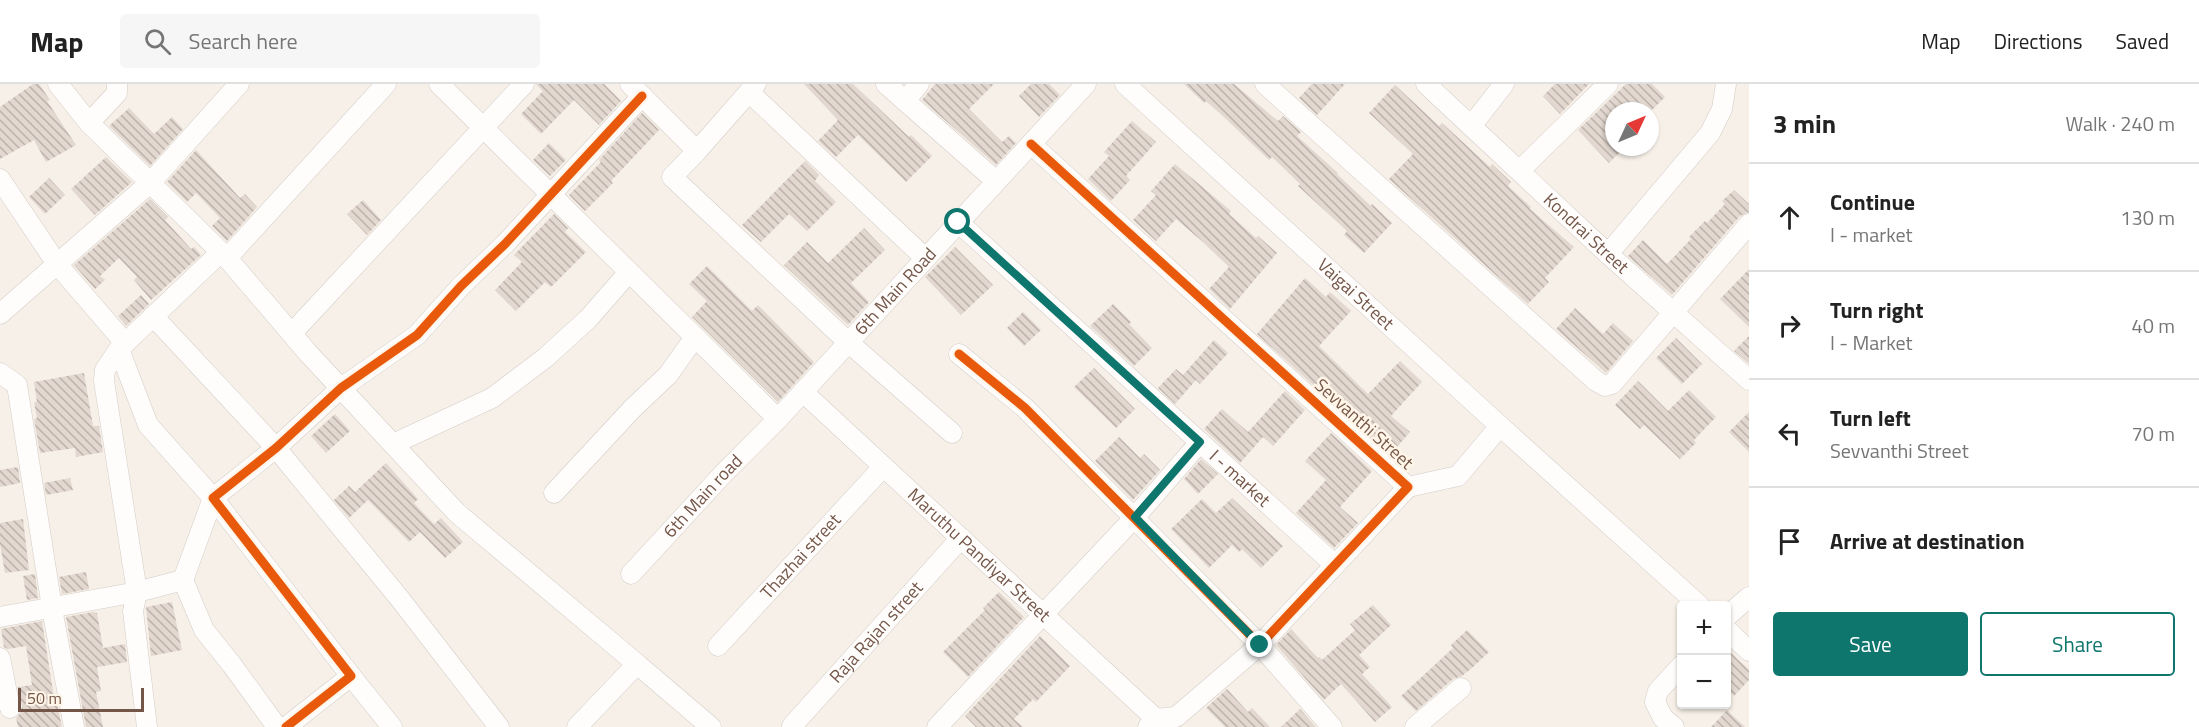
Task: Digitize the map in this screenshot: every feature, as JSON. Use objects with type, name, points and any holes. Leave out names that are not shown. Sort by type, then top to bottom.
[{"type":"street","points":[[58,84],[89,123],[224,255],[341,388],[457,513],[711,727]]},
{"type":"street","points":[[89,123],[117,93],[117,84]]},
{"type":"street","points":[[0,314],[151,182],[239,84]]},
{"type":"street","points":[[147,727],[133,611],[137,592],[104,381],[105,370],[122,346],[224,255],[386,84]]},
{"type":"street","points":[[439,84],[778,419]]},
{"type":"street","points":[[292,333],[524,84]]},
{"type":"street","points":[[886,84],[996,181]]},
{"type":"street","points":[[905,101],[919,84]]},
{"type":"street","name":"6th Main Road","points":[[778,419],[1086,84]]},
{"type":"street","name":"Vaigai Street","points":[[1125,84],[1694,601]]},
{"type":"street","points":[[1265,84],[1596,381],[1605,386],[1612,384],[1749,224]]},
{"type":"street","name":"Kondrai Street","points":[[1426,84],[1608,254],[1749,380]]},
{"type":"street","points":[[1472,126],[1504,84]]},
{"type":"street","points":[[1520,170],[1608,84]]},
{"type":"street","points":[[1608,254],[1710,133],[1722,109],[1726,84]]},
{"type":"street","points":[[925,258],[753,88],[672,177],[848,342],[952,433]]},
{"type":"street","points":[[277,727],[204,630],[183,580],[213,498],[276,447],[341,388],[417,335],[461,286],[551,195],[636,90],[697,151]]},
{"type":"street","name":"Sevvanthi Street","points":[[1031,144],[1408,487],[1260,645],[1166,723]]},
{"type":"street","points":[[0,179],[57,264],[122,346],[148,425],[213,498],[392,727]]},
{"type":"street","name":"I - market","points":[[958,222],[1335,565]]},
{"type":"street","points":[[393,444],[492,398],[545,358],[588,319],[629,272]]},
{"type":"street","points":[[153,316],[276,447],[400,599],[499,727]]},
{"type":"street","points":[[554,493],[633,408],[668,375],[695,337]]},
{"type":"street","points":[[959,354],[1025,408],[1084,466],[1260,645],[1332,727]]},
{"type":"street","points":[[0,373],[17,386],[52,607],[74,727]]},
{"type":"street","name":"Maruthu Pandiyar Street","points":[[802,392],[1043,614],[1166,723]]},
{"type":"street","name":"6th Main road","points":[[632,574],[723,474],[778,419]]},
{"type":"street","points":[[1408,487],[1458,476],[1500,426]]},
{"type":"street","name":"I - market","points":[[1043,614],[1135,517],[1200,442]]},
{"type":"street","name":"Thazhai street","points":[[718,646],[883,466]]},
{"type":"street","name":"Raja Rajan street","points":[[792,726],[961,538]]},
{"type":"street","points":[[0,617],[137,592],[183,580]]},
{"type":"street","points":[[1731,613],[1749,597]]},
{"type":"street","points":[[938,727],[1043,614]]},
{"type":"street","points":[[1731,634],[1749,651]]},
{"type":"street","points":[[0,657],[10,708]]},
{"type":"street","points":[[577,727],[637,664]]},
{"type":"street","points":[[1674,727],[1663,718],[1655,702],[1658,691],[1677,670]]},
{"type":"street","points":[[286,727],[351,676]]},
{"type":"street","points":[[1415,727],[1461,688]]},
{"type":"building","points":[[33,84],[39,84],[50,100],[47,101],[76,145],[46,162],[34,140],[0,159],[0,107]]},
{"type":"building","points":[[536,84],[604,84],[621,101],[599,125],[574,100],[541,134],[521,114],[543,91]]},
{"type":"building","points":[[804,84],[853,84],[932,156],[906,182],[858,135],[836,157],[818,141],[838,120]]},
{"type":"building","points":[[935,84],[994,84],[969,109],[1002,142],[1009,136],[1016,143],[996,165],[922,100]]},
{"type":"building","points":[[1031,84],[1049,84],[1060,95],[1039,117],[1019,96]]},
{"type":"building","points":[[1184,84],[1234,84],[1278,121],[1283,116],[1301,132],[1297,136],[1392,223],[1364,253],[1344,235],[1347,231],[1298,186],[1300,184],[1272,157],[1269,160],[1206,101],[1204,103]]},
{"type":"building","points":[[1312,84],[1345,84],[1317,115],[1299,98]]},
{"type":"building","points":[[1555,84],[1589,84],[1560,114],[1543,96]]},
{"type":"building","points":[[1626,84],[1652,84],[1665,97],[1659,103],[1607,102]]},
{"type":"building","points":[[1395,85],[1439,126],[1442,123],[1490,167],[1492,164],[1511,182],[1508,186],[1531,207],[1530,209],[1574,247],[1545,278],[1549,282],[1528,304],[1389,179],[1413,154],[1369,113]]},
{"type":"building","points":[[1605,104],[1605,156],[1616,156],[1609,163],[1578,130]]},
{"type":"building","points":[[129,108],[154,134],[172,117],[183,129],[150,166],[109,126]]},
{"type":"building","points":[[642,113],[659,130],[585,211],[569,195],[601,162],[599,160]]},
{"type":"building","points":[[1132,121],[1156,142],[1126,176],[1130,180],[1111,201],[1088,179],[1109,156],[1104,152]]},
{"type":"building","points":[[549,143],[566,160],[550,176],[533,160]]},
{"type":"building","points":[[196,150],[240,198],[245,194],[257,207],[227,241],[212,226],[220,218],[196,193],[187,202],[167,182]]},
{"type":"building","points":[[106,157],[132,182],[95,215],[71,189]]},
{"type":"building","points":[[805,161],[819,175],[815,181],[836,202],[807,231],[789,214],[761,242],[742,225]]},
{"type":"building","points":[[1175,164],[1231,211],[1229,214],[1256,238],[1258,236],[1277,253],[1230,309],[1209,289],[1229,267],[1203,242],[1176,219],[1156,241],[1133,220],[1156,195],[1151,191]]},
{"type":"building","points":[[49,178],[65,195],[45,214],[29,197]]},
{"type":"building","points":[[1734,190],[1749,204],[1749,212],[1740,216],[1672,295],[1628,256],[1643,240],[1667,264],[1691,239],[1689,237],[1705,221],[1707,223],[1725,204],[1722,201]]},
{"type":"building","points":[[150,199],[168,217],[165,220],[191,249],[194,247],[201,255],[151,300],[134,280],[137,277],[119,258],[100,276],[105,280],[95,289],[74,265]]},
{"type":"building","points":[[363,200],[381,220],[367,235],[347,214]]},
{"type":"building","points":[[554,214],[568,228],[565,232],[586,252],[551,287],[545,282],[516,311],[495,290],[522,262],[514,255]]},
{"type":"building","points":[[864,228],[885,250],[851,283],[869,302],[848,325],[784,265],[807,242],[828,263]]},
{"type":"building","points":[[955,247],[993,285],[961,315],[925,277]]},
{"type":"building","points":[[707,266],[752,311],[758,305],[814,362],[778,402],[692,317],[707,301],[689,284]]},
{"type":"building","points":[[1749,269],[1749,327],[1720,299]]},
{"type":"building","points":[[1305,278],[1326,297],[1330,292],[1351,311],[1319,346],[1368,394],[1400,361],[1422,382],[1391,416],[1410,432],[1390,455],[1257,334]]},
{"type":"building","points":[[141,295],[149,304],[126,326],[118,316]]},
{"type":"building","points":[[1113,304],[1152,348],[1134,366],[1090,326]]},
{"type":"building","points":[[1575,308],[1603,334],[1613,323],[1633,341],[1606,373],[1556,329]]},
{"type":"building","points":[[1023,312],[1041,330],[1024,346],[1007,328]]},
{"type":"building","points":[[1749,336],[1749,364],[1734,351]]},
{"type":"building","points":[[1676,338],[1702,364],[1682,384],[1656,358]]},
{"type":"building","points":[[1214,340],[1228,353],[1200,384],[1196,380],[1175,404],[1158,388],[1176,369],[1183,375]]},
{"type":"building","points":[[1094,368],[1135,409],[1116,428],[1074,387]]},
{"type":"building","points":[[84,373],[93,426],[99,426],[103,452],[76,457],[75,448],[40,453],[34,419],[37,418],[34,402],[37,402],[34,382]]},
{"type":"building","points":[[1638,381],[1668,411],[1689,390],[1716,417],[1680,459],[1644,425],[1640,429],[1615,405]]},
{"type":"building","points":[[1285,391],[1305,410],[1273,446],[1263,437],[1240,463],[1204,429],[1222,409],[1248,432]]},
{"type":"building","points":[[1749,412],[1749,452],[1729,432]]},
{"type":"building","points":[[335,414],[350,431],[326,453],[311,436]]},
{"type":"building","points":[[1331,433],[1372,471],[1340,507],[1358,523],[1334,548],[1296,513],[1326,480],[1305,461]]},
{"type":"building","points":[[1119,437],[1140,458],[1144,454],[1160,470],[1133,500],[1095,461]]},
{"type":"building","points":[[1201,459],[1218,474],[1198,494],[1184,479]]},
{"type":"building","points":[[386,463],[418,499],[414,503],[434,524],[441,518],[463,542],[445,558],[420,532],[409,542],[368,500],[349,518],[334,500],[349,486],[355,492]]},
{"type":"building","points":[[18,467],[20,483],[0,487],[0,470]]},
{"type":"building","points":[[70,478],[73,490],[46,495],[44,483]]},
{"type":"building","points":[[1232,498],[1283,546],[1261,568],[1242,549],[1239,552],[1232,545],[1209,568],[1171,529],[1202,499],[1216,513]]},
{"type":"building","points":[[23,519],[29,570],[5,573],[0,544],[0,523]]},
{"type":"building","points":[[86,572],[89,589],[62,594],[59,577]]},
{"type":"building","points":[[35,574],[38,598],[27,600],[23,576]]},
{"type":"building","points":[[999,592],[1024,617],[968,677],[943,652],[985,610],[983,608]]},
{"type":"building","points":[[172,602],[182,650],[151,656],[146,607]]},
{"type":"building","points":[[1373,605],[1391,625],[1359,655],[1370,667],[1362,674],[1392,707],[1375,722],[1341,684],[1324,700],[1276,645],[1291,629],[1322,660],[1355,630],[1350,624]]},
{"type":"building","points":[[97,613],[103,648],[125,644],[127,662],[97,667],[101,691],[96,692],[103,727],[86,727],[66,617]]},
{"type":"building","points":[[42,621],[55,704],[57,703],[62,727],[18,727],[16,718],[22,706],[18,687],[32,685],[26,646],[8,649],[4,647],[1,629]]},
{"type":"building","points":[[1467,630],[1489,652],[1416,711],[1401,696],[1453,648],[1451,645]]},
{"type":"building","points":[[1040,636],[1070,666],[1036,702],[1033,699],[1014,719],[1023,727],[976,727],[965,716]]},
{"type":"building","points":[[1731,653],[1749,670],[1749,680],[1734,696],[1731,693]]},
{"type":"building","points":[[1227,689],[1248,712],[1252,708],[1270,727],[1225,727],[1206,708]]},
{"type":"building","points":[[1300,709],[1316,727],[1281,727]]},
{"type":"building","points":[[1727,710],[1745,727],[1711,727]]},
{"type":"cycle path","points":[[286,727],[351,676],[213,498],[276,448],[341,388],[417,335],[642,96]]},
{"type":"cycle path","points":[[959,354],[1025,408],[1260,645],[1408,487],[1031,144]]},
{"type":"route","points":[[958,222],[1200,442],[1135,517],[1260,645]]}]
